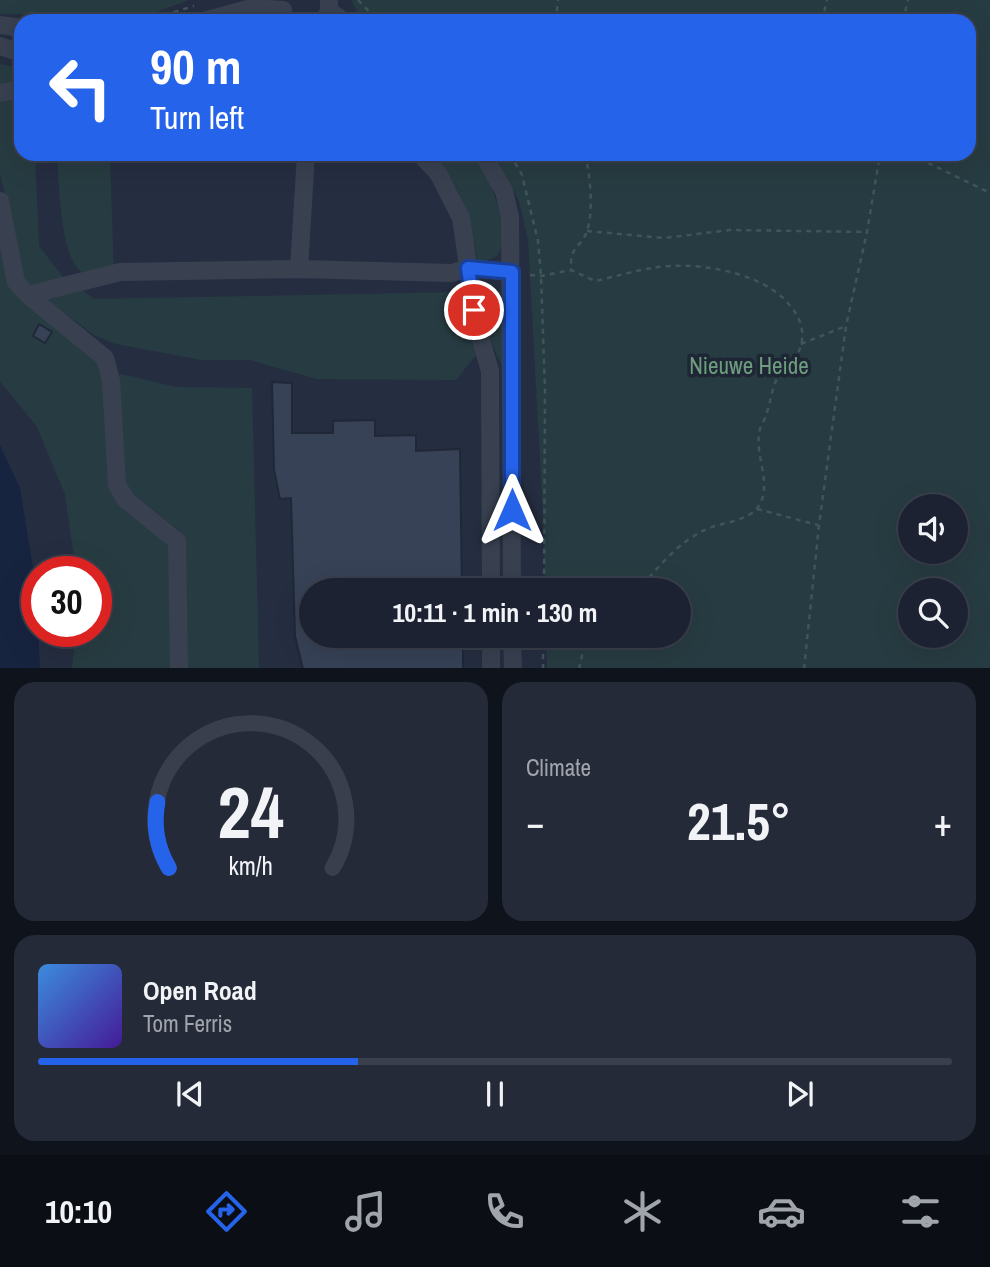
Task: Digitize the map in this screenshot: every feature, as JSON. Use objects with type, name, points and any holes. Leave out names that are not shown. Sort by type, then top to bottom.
[{"type":"street","points":[[203,12],[251,8],[285,10]]},
{"type":"street","points":[[299,269],[306,161]]},
{"type":"street","points":[[427,161],[438,173],[461,218],[477,326],[490,382],[491,578]]},
{"type":"street","points":[[487,161],[505,191],[510,217],[512,578]]},
{"type":"street","points":[[0,201],[16,282],[105,358],[111,380],[117,485],[126,500],[177,541],[179,668]]},
{"type":"street","points":[[29,295],[120,272],[299,269],[452,273],[468,268],[512,272]]},
{"type":"street","points":[[491,648],[491,668]]},
{"type":"street","points":[[512,648],[513,668]]},
{"type":"path","points":[[358,0],[371,14]]},
{"type":"path","points":[[514,161],[522,175],[538,241],[541,276],[545,389],[544,578]]},
{"type":"path","points":[[571,270],[570,254],[587,231],[591,194],[586,161]]},
{"type":"path","points":[[804,668],[819,525],[846,326],[867,232],[879,161]]},
{"type":"path","points":[[924,161],[990,193]]},
{"type":"path","points":[[587,231],[664,238],[730,230],[867,232]]},
{"type":"path","points":[[541,276],[571,270],[595,281],[653,267],[719,270],[751,278],[779,295],[795,311],[802,329],[801,344],[794,359],[783,369],[769,396],[767,413],[759,430],[758,455],[764,495],[757,509],[749,515],[703,530],[670,556],[649,578]]},
{"type":"path","points":[[801,344],[846,326]]},
{"type":"path","points":[[757,509],[819,525]]},
{"type":"path","points":[[543,648],[543,668]]},
{"type":"path","points":[[579,668],[585,648]]},
{"type":"green space","points":[[0,0],[189,0],[150,14],[0,14]]},
{"type":"green space","name":"Nieuwe Heide","points":[[351,0],[990,0],[990,668],[547,668],[546,648],[691,648],[691,578],[545,578],[528,240],[519,201],[498,161],[976,161],[976,14],[358,14]]},
{"type":"green space","points":[[0,64],[14,67],[14,161],[35,161],[39,246],[62,276],[94,299],[463,292],[476,355],[456,380],[317,379],[250,360],[202,360],[116,344],[94,335],[24,282],[0,173]]},
{"type":"green space","points":[[57,161],[110,161],[114,283],[88,277],[76,266],[67,243],[61,212]]},
{"type":"green space","points":[[437,161],[477,161],[487,173],[502,218],[503,245],[497,256],[478,265],[469,219],[459,193]]},
{"type":"green space","points":[[0,225],[8,283],[97,362],[103,382],[109,484],[172,547],[173,668],[72,668],[74,647],[112,647],[112,556],[74,556],[65,494],[37,427],[0,381]]},
{"type":"green space","points":[[481,282],[490,283],[501,293],[503,368],[484,327]]},
{"type":"green space","points":[[121,374],[176,387],[252,388],[259,668],[186,668],[182,533],[123,486]]},
{"type":"water","points":[[0,445],[20,488],[31,556],[21,556],[21,647],[39,647],[40,668],[0,668]]},
{"type":"building","points":[[39,324],[52,332],[45,343],[33,336]]},
{"type":"building","points":[[272,382],[292,383],[292,433],[333,433],[333,421],[375,420],[375,436],[416,435],[416,451],[460,449],[462,578],[299,578],[299,648],[463,648],[463,668],[303,668],[295,636],[291,498],[280,499],[274,470]]},
{"type":"route","points":[[474,310],[468,268],[512,272],[512,510]]}]
